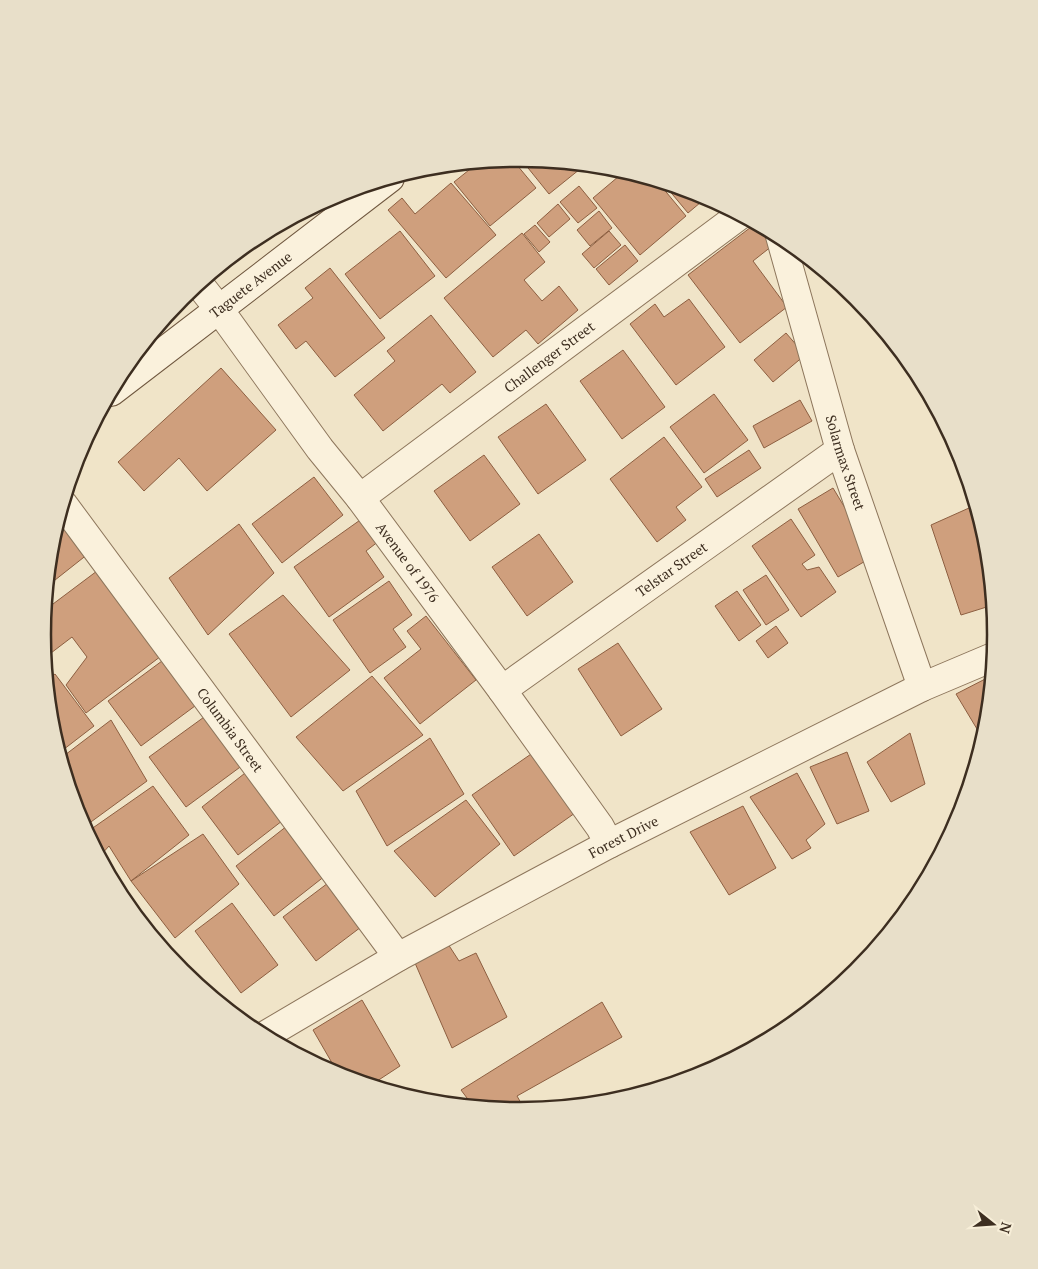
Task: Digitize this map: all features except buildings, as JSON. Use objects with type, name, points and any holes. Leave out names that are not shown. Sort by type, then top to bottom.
[{"type":"street","name":"Taguete Avenue","points":[[128,379],[373,191]]},
{"type":"street","name":"Challenger Street","points":[[360,498],[734,219]]},
{"type":"street","name":"Solarmax Street","points":[[784,249],[840,450],[922,687]]},
{"type":"street","name":"Avenue of 1976","points":[[204,290],[320,449],[360,498],[502,690],[600,827],[609,844]]},
{"type":"street","name":"Telstar Street","points":[[502,690],[840,450]]},
{"type":"street","name":"Columbia Street","points":[[68,510],[398,957]]},
{"type":"street","name":"Forest Drive","points":[[272,1031],[398,957],[609,844],[922,687],[986,660]]}]
